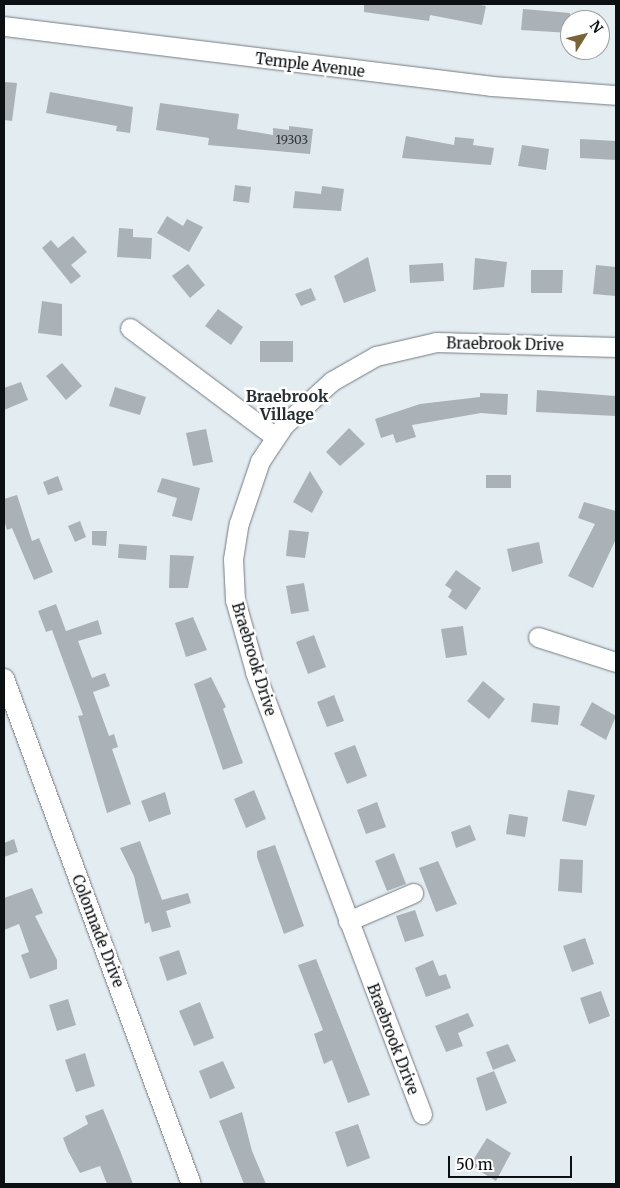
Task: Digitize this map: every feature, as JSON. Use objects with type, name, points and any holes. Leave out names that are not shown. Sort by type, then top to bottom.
[{"type":"street","name":"Temple Avenue","points":[[4,26],[491,86],[616,96]]},
{"type":"street","points":[[130,328],[275,437]]},
{"type":"street","name":"Braebrook Drive","points":[[422,1114],[255,671],[235,600],[232,574],[238,523],[257,468],[275,437],[332,381],[376,356],[403,348],[488,342],[616,347]]},
{"type":"street","points":[[538,637],[616,662]]},
{"type":"street","name":"Colonnade Drive","points":[[4,678],[191,1184]]},
{"type":"street","points":[[348,921],[413,893]]},
{"type":"building","points":[[364,4],[475,4],[486,6],[482,25],[430,15],[429,21],[364,12]]},
{"type":"building","points":[[523,9],[560,12],[560,32],[521,30]]},
{"type":"building","points":[[4,82],[17,83],[12,121],[4,120]]},
{"type":"building","points":[[50,92],[133,107],[130,133],[116,131],[117,126],[46,113]]},
{"type":"building","points":[[160,103],[239,114],[237,129],[273,135],[273,128],[289,130],[289,126],[313,129],[310,154],[208,145],[209,138],[156,130]]},
{"type":"building","points":[[406,136],[454,145],[455,137],[474,139],[473,145],[494,148],[491,165],[402,158]]},
{"type":"building","points":[[580,139],[616,141],[616,160],[580,158]]},
{"type":"building","points":[[522,145],[549,149],[546,170],[518,166]]},
{"type":"building","points":[[235,185],[251,187],[249,203],[233,201]]},
{"type":"building","points":[[322,186],[344,189],[341,211],[293,208],[295,191],[321,194]]},
{"type":"building","points":[[167,216],[183,226],[187,219],[203,227],[189,252],[157,233]]},
{"type":"building","points":[[119,228],[133,229],[133,237],[152,238],[151,259],[117,257]]},
{"type":"building","points":[[73,236],[87,252],[71,265],[81,276],[71,284],[42,248],[51,240],[58,248]]},
{"type":"building","points":[[368,257],[376,291],[344,303],[334,276]]},
{"type":"building","points":[[475,258],[507,262],[504,287],[473,290]]},
{"type":"building","points":[[443,263],[444,281],[410,283],[409,265]]},
{"type":"building","points":[[188,264],[205,285],[190,298],[172,276]]},
{"type":"building","points":[[596,265],[616,267],[616,296],[593,294]]},
{"type":"building","points":[[531,270],[563,270],[562,293],[531,293]]},
{"type":"building","points":[[311,288],[316,300],[301,306],[295,294]]},
{"type":"building","points":[[42,301],[62,304],[62,336],[38,333]]},
{"type":"building","points":[[218,309],[243,327],[231,345],[205,326]]},
{"type":"building","points":[[260,341],[293,341],[293,362],[260,362]]},
{"type":"building","points":[[62,363],[82,386],[66,400],[46,376]]},
{"type":"building","points":[[21,382],[28,400],[4,410],[4,388]]},
{"type":"building","points":[[115,387],[146,397],[140,415],[109,406]]},
{"type":"building","points":[[537,390],[616,396],[616,416],[536,412]]},
{"type":"building","points":[[480,393],[508,394],[507,415],[481,413],[412,425],[416,437],[396,443],[393,434],[381,438],[375,419],[420,404],[480,397]]},
{"type":"building","points":[[349,428],[365,444],[340,466],[326,452]]},
{"type":"building","points":[[206,429],[213,462],[193,466],[186,433]]},
{"type":"building","points":[[310,471],[323,492],[312,513],[293,502]]},
{"type":"building","points":[[486,475],[511,475],[511,488],[486,488]]},
{"type":"building","points":[[58,476],[63,490],[48,495],[43,482]]},
{"type":"building","points":[[162,478],[200,488],[192,521],[172,516],[177,498],[157,492]]},
{"type":"building","points":[[17,495],[32,541],[39,538],[53,572],[34,580],[12,528],[7,530],[4,520],[4,499]]},
{"type":"building","points":[[584,502],[616,511],[616,539],[593,588],[568,576],[595,524],[578,518]]},
{"type":"building","points":[[80,521],[86,537],[75,542],[68,526]]},
{"type":"building","points":[[289,530],[309,532],[305,558],[286,556]]},
{"type":"building","points":[[92,531],[107,531],[106,546],[92,545]]},
{"type":"building","points":[[539,542],[543,563],[512,572],[507,549]]},
{"type":"building","points":[[119,544],[147,546],[146,560],[118,558]]},
{"type":"building","points":[[170,555],[194,556],[188,588],[169,588]]},
{"type":"building","points":[[456,570],[481,588],[466,610],[448,597],[452,590],[445,585]]},
{"type":"building","points":[[304,583],[309,611],[291,614],[286,586]]},
{"type":"building","points":[[56,604],[66,631],[98,620],[102,634],[78,641],[92,678],[105,673],[110,686],[93,692],[109,736],[114,734],[118,747],[112,749],[131,804],[107,813],[78,716],[83,715],[52,630],[46,632],[38,611]]},
{"type":"building","points":[[193,617],[207,650],[186,657],[175,623]]},
{"type":"building","points":[[463,626],[467,655],[446,658],[441,629]]},
{"type":"building","points":[[314,635],[326,667],[308,674],[296,642]]},
{"type":"building","points":[[211,677],[226,707],[223,709],[243,763],[223,770],[194,684]]},
{"type":"building","points":[[483,681],[505,699],[489,719],[467,701]]},
{"type":"building","points":[[334,695],[344,721],[327,727],[317,702]]},
{"type":"building","points":[[592,702],[616,716],[606,740],[580,725]]},
{"type":"building","points":[[533,703],[560,706],[558,725],[531,722]]},
{"type":"building","points":[[355,745],[367,776],[347,784],[334,753]]},
{"type":"building","points":[[254,790],[266,819],[246,828],[234,799]]},
{"type":"building","points":[[568,790],[595,795],[586,826],[562,821]]},
{"type":"building","points":[[165,792],[171,814],[149,822],[141,801]]},
{"type":"building","points":[[377,802],[386,827],[366,834],[357,810]]},
{"type":"building","points":[[509,814],[528,817],[525,837],[506,834]]},
{"type":"building","points":[[470,825],[476,840],[456,848],[451,832]]},
{"type":"building","points":[[14,839],[18,852],[4,857],[4,843]]},
{"type":"building","points":[[140,841],[162,900],[188,893],[191,903],[166,911],[171,927],[152,932],[149,922],[145,924],[134,876],[120,848]]},
{"type":"building","points":[[275,845],[304,926],[284,934],[257,857],[257,851]]},
{"type":"building","points":[[394,853],[406,884],[387,891],[375,861]]},
{"type":"building","points":[[560,859],[583,860],[582,893],[558,891]]},
{"type":"building","points":[[438,861],[457,904],[436,912],[419,868]]},
{"type":"building","points":[[32,888],[43,913],[35,916],[57,960],[57,969],[30,979],[21,955],[29,952],[19,924],[4,930],[4,898]]},
{"type":"building","points":[[415,910],[424,936],[405,942],[396,916]]},
{"type":"building","points":[[585,938],[594,964],[572,972],[563,946]]},
{"type":"building","points":[[179,950],[187,974],[167,981],[159,957]]},
{"type":"building","points":[[316,959],[370,1095],[348,1103],[332,1060],[324,1064],[314,1034],[323,1030],[298,965]]},
{"type":"building","points":[[433,960],[439,976],[446,974],[451,988],[426,997],[415,968]]},
{"type":"building","points":[[601,991],[610,1016],[589,1024],[580,998]]},
{"type":"building","points":[[68,999],[76,1025],[57,1031],[49,1005]]},
{"type":"building","points":[[200,1002],[214,1038],[194,1046],[179,1011]]},
{"type":"building","points":[[468,1013],[474,1026],[458,1033],[463,1046],[446,1052],[435,1026]]},
{"type":"building","points":[[508,1044],[516,1061],[493,1070],[486,1052]]},
{"type":"building","points":[[85,1053],[95,1086],[76,1092],[65,1060]]},
{"type":"building","points":[[223,1061],[235,1088],[210,1099],[199,1071]]},
{"type":"building","points":[[494,1071],[507,1103],[486,1111],[476,1078]]},
{"type":"building","points":[[103,1109],[133,1184],[107,1184],[100,1166],[80,1173],[68,1151],[63,1138],[88,1124],[85,1116]]},
{"type":"building","points":[[242,1112],[252,1151],[266,1184],[244,1184],[219,1121]]},
{"type":"building","points":[[358,1124],[370,1158],[347,1167],[335,1132]]},
{"type":"building","points":[[487,1138],[511,1153],[496,1181],[470,1165]]},
{"type":"district","name":"Braebrook Village","points":[[287,405]]}]
